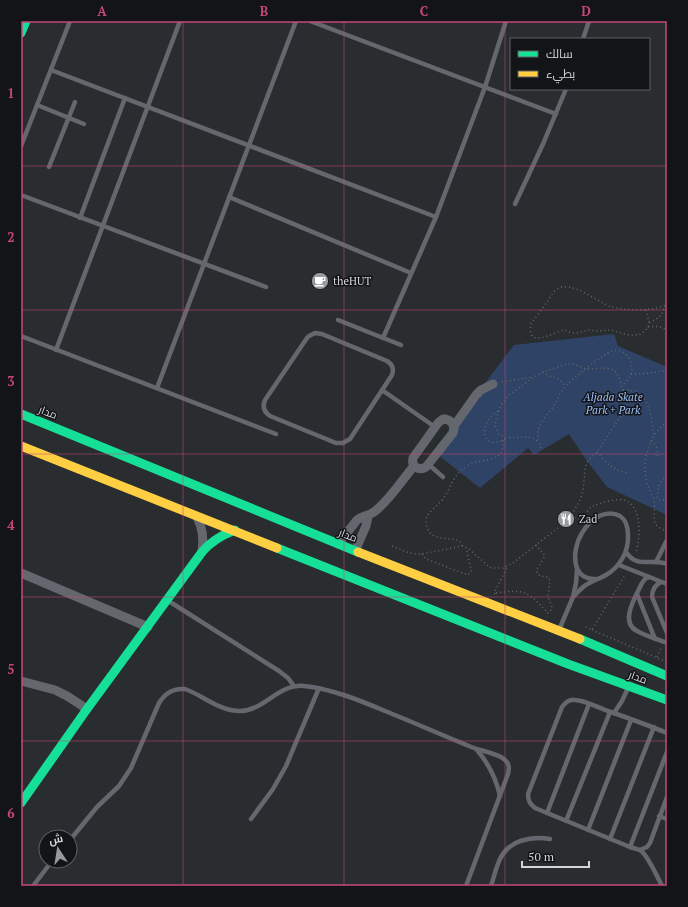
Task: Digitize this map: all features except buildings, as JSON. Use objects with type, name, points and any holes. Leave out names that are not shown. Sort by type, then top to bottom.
[{"type":"street","points":[[21,33],[26,21]]},
{"type":"street","points":[[454,426],[450,421],[443,419],[438,423],[413,458],[412,461],[416,468],[421,469],[426,467],[451,436],[454,426],[480,390],[493,384]]},
{"type":"street","name":"مدار","points":[[21,414],[355,551],[558,632],[582,640],[667,676]]},
{"type":"street","name":"مدار","points":[[21,446],[568,664],[667,700]]},
{"type":"street","points":[[338,544],[357,520],[374,512],[384,502],[414,466]]},
{"type":"street","points":[[355,551],[366,526],[368,516]]},
{"type":"street","points":[[197,517],[203,534],[202,552]]},
{"type":"street","points":[[21,803],[87,709],[202,552],[210,543],[220,536],[234,530]]},
{"type":"street","points":[[21,573],[148,627]]},
{"type":"street","points":[[21,680],[55,690],[87,709]]},
{"type":"lane","points":[[21,146],[70,21]]},
{"type":"lane","points":[[56,350],[180,21]]},
{"type":"lane","points":[[157,388],[296,21]]},
{"type":"lane","points":[[310,21],[556,114]]},
{"type":"lane","points":[[383,338],[436,217],[485,88],[506,21]]},
{"type":"lane","points":[[583,38],[589,21]]},
{"type":"lane","points":[[51,70],[436,217]]},
{"type":"lane","points":[[515,204],[535,162],[566,90]]},
{"type":"lane","points":[[80,218],[125,98]]},
{"type":"lane","points":[[49,167],[75,102]]},
{"type":"lane","points":[[37,105],[84,124]]},
{"type":"lane","points":[[21,195],[266,287]]},
{"type":"lane","points":[[229,197],[411,273]]},
{"type":"lane","points":[[338,320],[401,345]]},
{"type":"lane","points":[[315,333],[322,334],[390,363],[392,365],[393,372],[382,390],[350,439],[343,443],[336,443],[270,416],[267,414],[264,407],[265,400],[307,338],[315,333]]},
{"type":"lane","points":[[21,336],[276,434]]},
{"type":"lane","points":[[382,390],[435,427]]},
{"type":"lane","points":[[428,464],[443,477]]},
{"type":"lane","points":[[558,632],[573,597],[576,584],[577,569],[575,556],[579,537],[592,521],[603,514],[612,513],[620,516],[626,522],[628,541],[626,552],[619,565],[606,575],[596,579],[581,589],[573,597]]},
{"type":"lane","points":[[656,562],[667,540]]},
{"type":"lane","points":[[626,552],[634,560],[640,562],[662,562],[667,564]]},
{"type":"lane","points":[[619,565],[667,584]]},
{"type":"lane","points":[[577,569],[583,576],[596,579]]},
{"type":"lane","points":[[649,577],[643,581],[637,594],[628,617],[629,622],[632,628],[636,631],[665,642]]},
{"type":"lane","points":[[661,582],[655,586],[652,597],[667,633]]},
{"type":"lane","points":[[637,594],[656,639]]},
{"type":"lane","points":[[167,600],[279,671],[288,678],[294,686]]},
{"type":"lane","points":[[78,830],[97,807],[125,778],[159,703],[165,694],[174,690],[185,689],[222,707],[239,711],[255,708],[278,692],[289,687],[306,686],[319,688],[354,698],[475,749],[501,757],[505,760],[508,764],[508,774],[466,886]]},
{"type":"lane","points":[[566,821],[612,713],[622,701],[629,686]]},
{"type":"lane","points":[[251,819],[273,789],[286,766],[319,688]]},
{"type":"lane","points":[[662,886],[649,862],[640,850],[535,808],[528,800],[528,794],[562,707],[570,700],[589,704],[667,733]]},
{"type":"lane","points":[[547,813],[589,704]]},
{"type":"lane","points":[[588,830],[631,720]]},
{"type":"lane","points":[[610,839],[654,727]]},
{"type":"lane","points":[[475,749],[489,766],[496,780],[500,796]]},
{"type":"lane","points":[[630,847],[667,752]]},
{"type":"lane","points":[[640,850],[647,847],[650,843],[667,797]]},
{"type":"lane","points":[[660,816],[667,819]]},
{"type":"lane","points":[[491,886],[500,858],[511,846],[515,843],[528,839],[550,839]]},
{"type":"lane","points":[[33,886],[46,869]]},
{"type":"path","points":[[646,310],[649,322],[648,327],[642,333],[634,336],[610,330],[589,330],[577,333],[564,330],[547,337],[536,338],[532,335],[530,329],[531,324],[552,295],[560,287],[574,288],[602,303],[624,309],[646,310],[667,305]]},
{"type":"path","points":[[649,322],[660,317],[664,306]]},
{"type":"path","points":[[648,327],[656,326],[667,330]]},
{"type":"path","points":[[541,448],[538,435],[540,427],[565,387],[606,353],[617,350],[623,352],[632,364],[629,379],[622,386]]},
{"type":"path","points":[[392,546],[410,554],[422,554],[466,546],[490,567],[499,569],[513,563],[571,516],[580,500],[586,466],[590,458],[597,452],[622,414],[625,401],[619,377],[614,370],[605,368],[586,369],[578,365],[568,364],[543,372],[504,400],[498,411],[495,426],[499,434],[506,438]]},
{"type":"path","points":[[631,374],[653,373],[667,370]]},
{"type":"path","points":[[543,372],[560,380],[565,387]]},
{"type":"path","points":[[493,384],[534,377]]},
{"type":"path","points":[[623,390],[630,390],[640,394],[644,398],[648,408],[654,436]]},
{"type":"path","points":[[498,411],[487,421],[484,432],[488,440],[495,442],[506,438],[527,436],[539,442]]},
{"type":"path","points":[[667,422],[658,430],[651,441],[646,457],[645,472],[654,501],[654,522],[657,526],[667,532]]},
{"type":"path","points":[[462,546],[458,540],[436,537],[432,535],[427,528],[427,516],[442,499],[453,479],[465,467],[475,462],[496,458],[499,455],[503,448],[502,440]]},
{"type":"path","points":[[651,441],[656,446],[658,459]]},
{"type":"path","points":[[597,452],[612,468],[628,473]]},
{"type":"path","points":[[654,501],[657,498],[659,485],[667,476]]},
{"type":"path","points":[[657,498],[664,500],[667,497]]},
{"type":"path","points":[[571,516],[577,519],[582,518],[593,506],[615,500],[629,502],[635,509],[639,530],[639,542],[634,560]]},
{"type":"path","points":[[536,545],[545,556],[537,569],[537,573],[540,576],[548,577],[550,580],[548,596],[552,610],[548,613],[543,613]]},
{"type":"path","points":[[422,554],[426,559],[468,575],[471,572],[471,569],[466,546]]},
{"type":"path","points":[[494,593],[508,566]]},
{"type":"path","points":[[592,630],[629,569]]},
{"type":"path","points":[[494,593],[513,591],[523,592],[531,596],[548,613]]},
{"type":"path","points":[[494,593],[501,596]]},
{"type":"path","points":[[586,627],[667,662]]},
{"type":"path","points":[[657,658],[665,642]]},
{"type":"green space","name":"Aljada Skate Park + Park","points":[[614,334],[618,346],[667,367],[667,515],[607,487],[569,434],[534,455],[528,448],[480,488],[433,451],[514,345]]},
{"type":"traffic: fast","points":[[21,33],[26,21]]},
{"type":"traffic: fast","points":[[21,414],[358,552]]},
{"type":"traffic: fast","points":[[21,803],[87,709],[202,552],[217,539],[235,530]]},
{"type":"traffic: fast","points":[[277,548],[568,664],[667,700]]},
{"type":"traffic: fast","points":[[580,639],[667,676]]},
{"type":"traffic: slow","points":[[21,446],[277,548]]},
{"type":"traffic: slow","points":[[358,552],[580,639]]},
{"type":"place","name":"theHUT","points":[[320,281]]},
{"type":"place","name":"Zad","points":[[566,519]]}]
